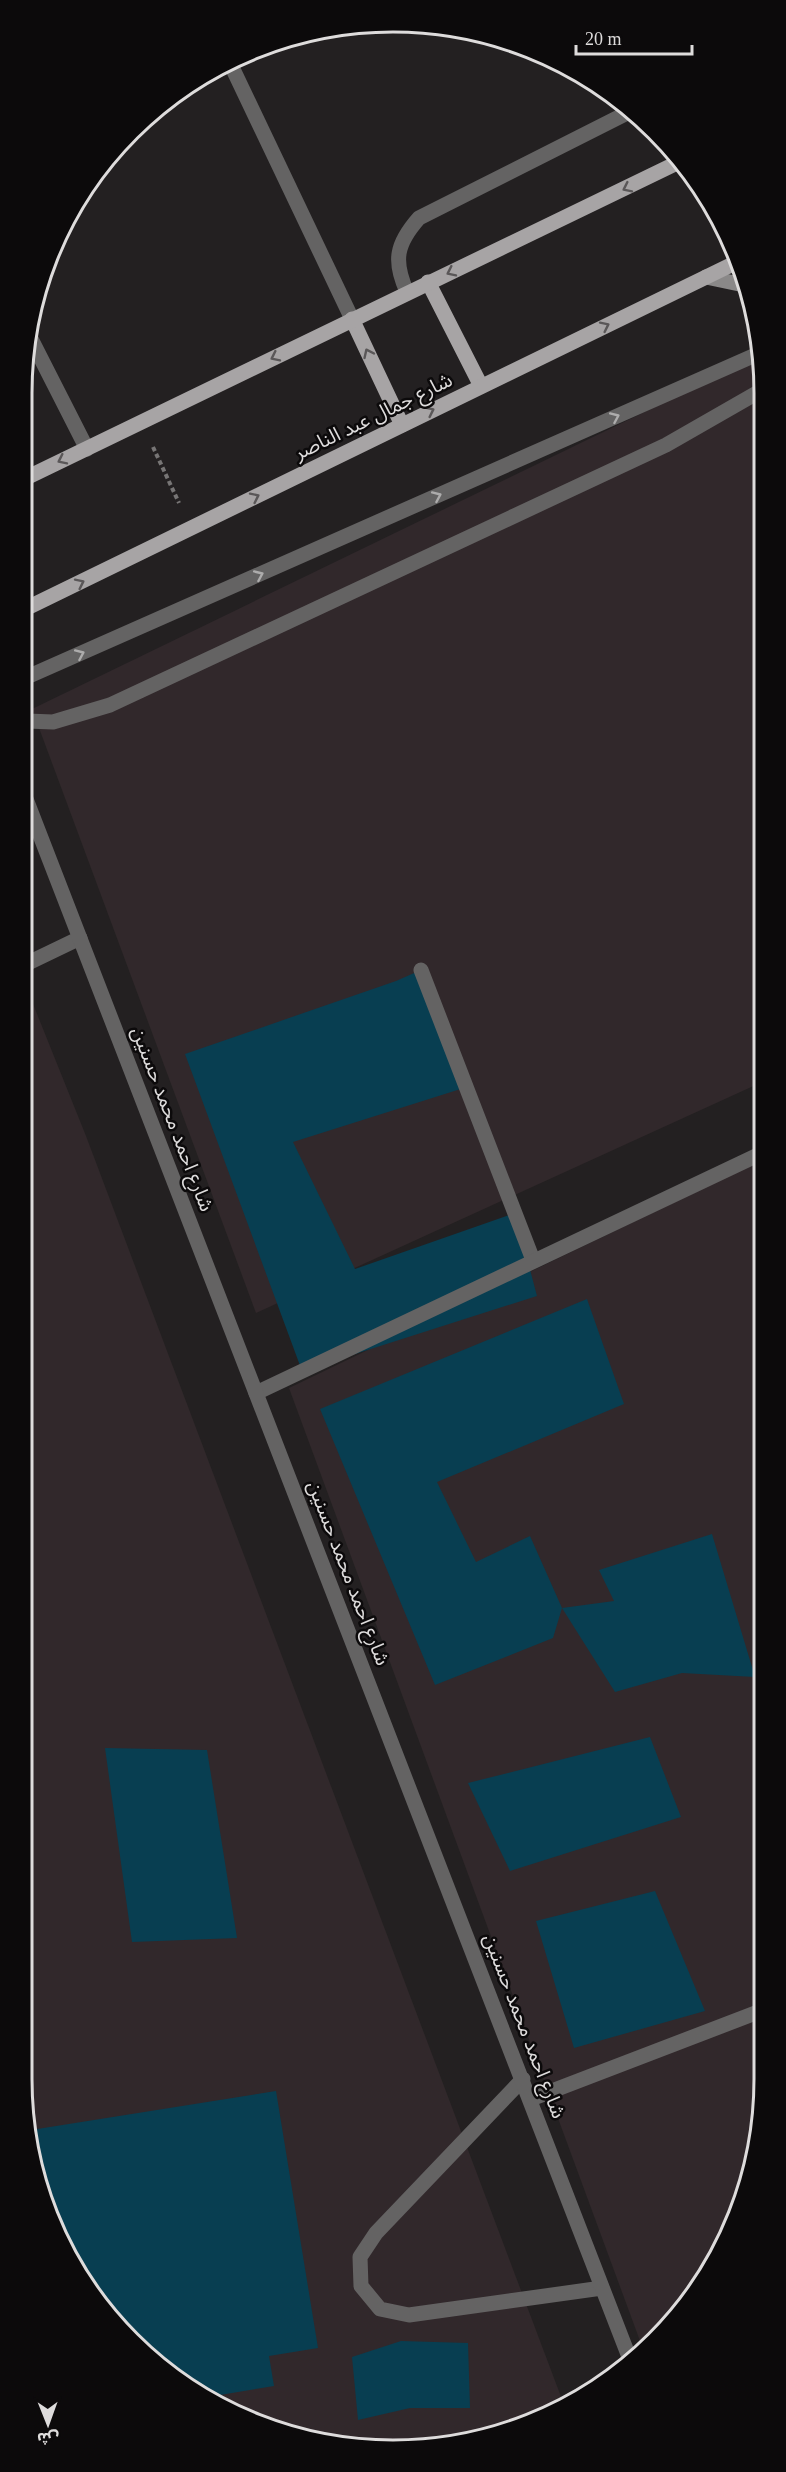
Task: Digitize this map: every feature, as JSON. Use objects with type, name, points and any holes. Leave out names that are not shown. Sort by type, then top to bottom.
[{"type":"main road","points":[[32,475],[673,165]]},
{"type":"main road","name":"شارع جمال عبد الناصر","points":[[32,607],[731,265]]},
{"type":"main road","points":[[428,282],[481,386]]},
{"type":"main road","points":[[352,319],[402,425]]},
{"type":"street","points":[[233,69],[352,319]]},
{"type":"street","points":[[407,292],[399,273],[398,253],[405,233],[419,218],[624,115]]},
{"type":"street","points":[[706,277],[737,284]]},
{"type":"street","points":[[35,347],[87,448]]},
{"type":"street","points":[[32,675],[752,356]]},
{"type":"street","points":[[32,721],[53,722],[110,705],[666,445],[754,395]]},
{"type":"street","name":"شارع احمد محمد حسنين","points":[[32,814],[628,2354]]},
{"type":"street","points":[[32,961],[80,938]]},
{"type":"street","points":[[421,970],[532,1260]]},
{"type":"street","points":[[256,1393],[532,1260],[754,1157]]},
{"type":"street","points":[[531,2099],[754,2014]]},
{"type":"street","points":[[523,2079],[376,2233],[360,2257],[361,2286],[380,2309],[409,2315],[602,2288]]},
{"type":"path","points":[[141,422],[191,528]]},
{"type":"shaded area","points":[[753,359],[754,1086],[256,1313],[32,709]]},
{"type":"shaded area","points":[[32,1001],[86,1136],[562,2398],[509,2421],[464,2434],[417,2440],[369,2440],[322,2434],[299,2428],[233,2403],[192,2380],[173,2366],[137,2335],[121,2317],[92,2280],[80,2260],[51,2195],[38,2150],[32,2103]]},
{"type":"shaded area","points":[[754,1164],[754,2103],[748,2150],[742,2173],[717,2239],[694,2280],[680,2299],[641,2342],[289,1388]]},
{"type":"building","points":[[421,970],[467,1087],[293,1142],[355,1269],[515,1213],[537,1296],[302,1371],[185,1054],[396,981]]},
{"type":"building","points":[[587,1299],[624,1404],[437,1482],[476,1562],[530,1536],[562,1608],[553,1638],[435,1685],[320,1409]]},
{"type":"building","points":[[712,1534],[754,1677],[682,1673],[615,1692],[562,1608],[614,1601],[599,1570]]},
{"type":"building","points":[[650,1737],[681,1817],[510,1871],[468,1783]]},
{"type":"building","points":[[105,1748],[207,1750],[237,1938],[132,1942]]},
{"type":"building","points":[[655,1891],[705,2011],[574,2048],[536,1921]]},
{"type":"building","points":[[276,2091],[318,2348],[269,2356],[274,2386],[218,2395],[173,2366],[137,2335],[121,2317],[92,2280],[80,2260],[51,2195],[38,2150],[35,2129]]},
{"type":"building","points":[[401,2341],[468,2343],[470,2408],[410,2408],[358,2420],[352,2357]]}]
